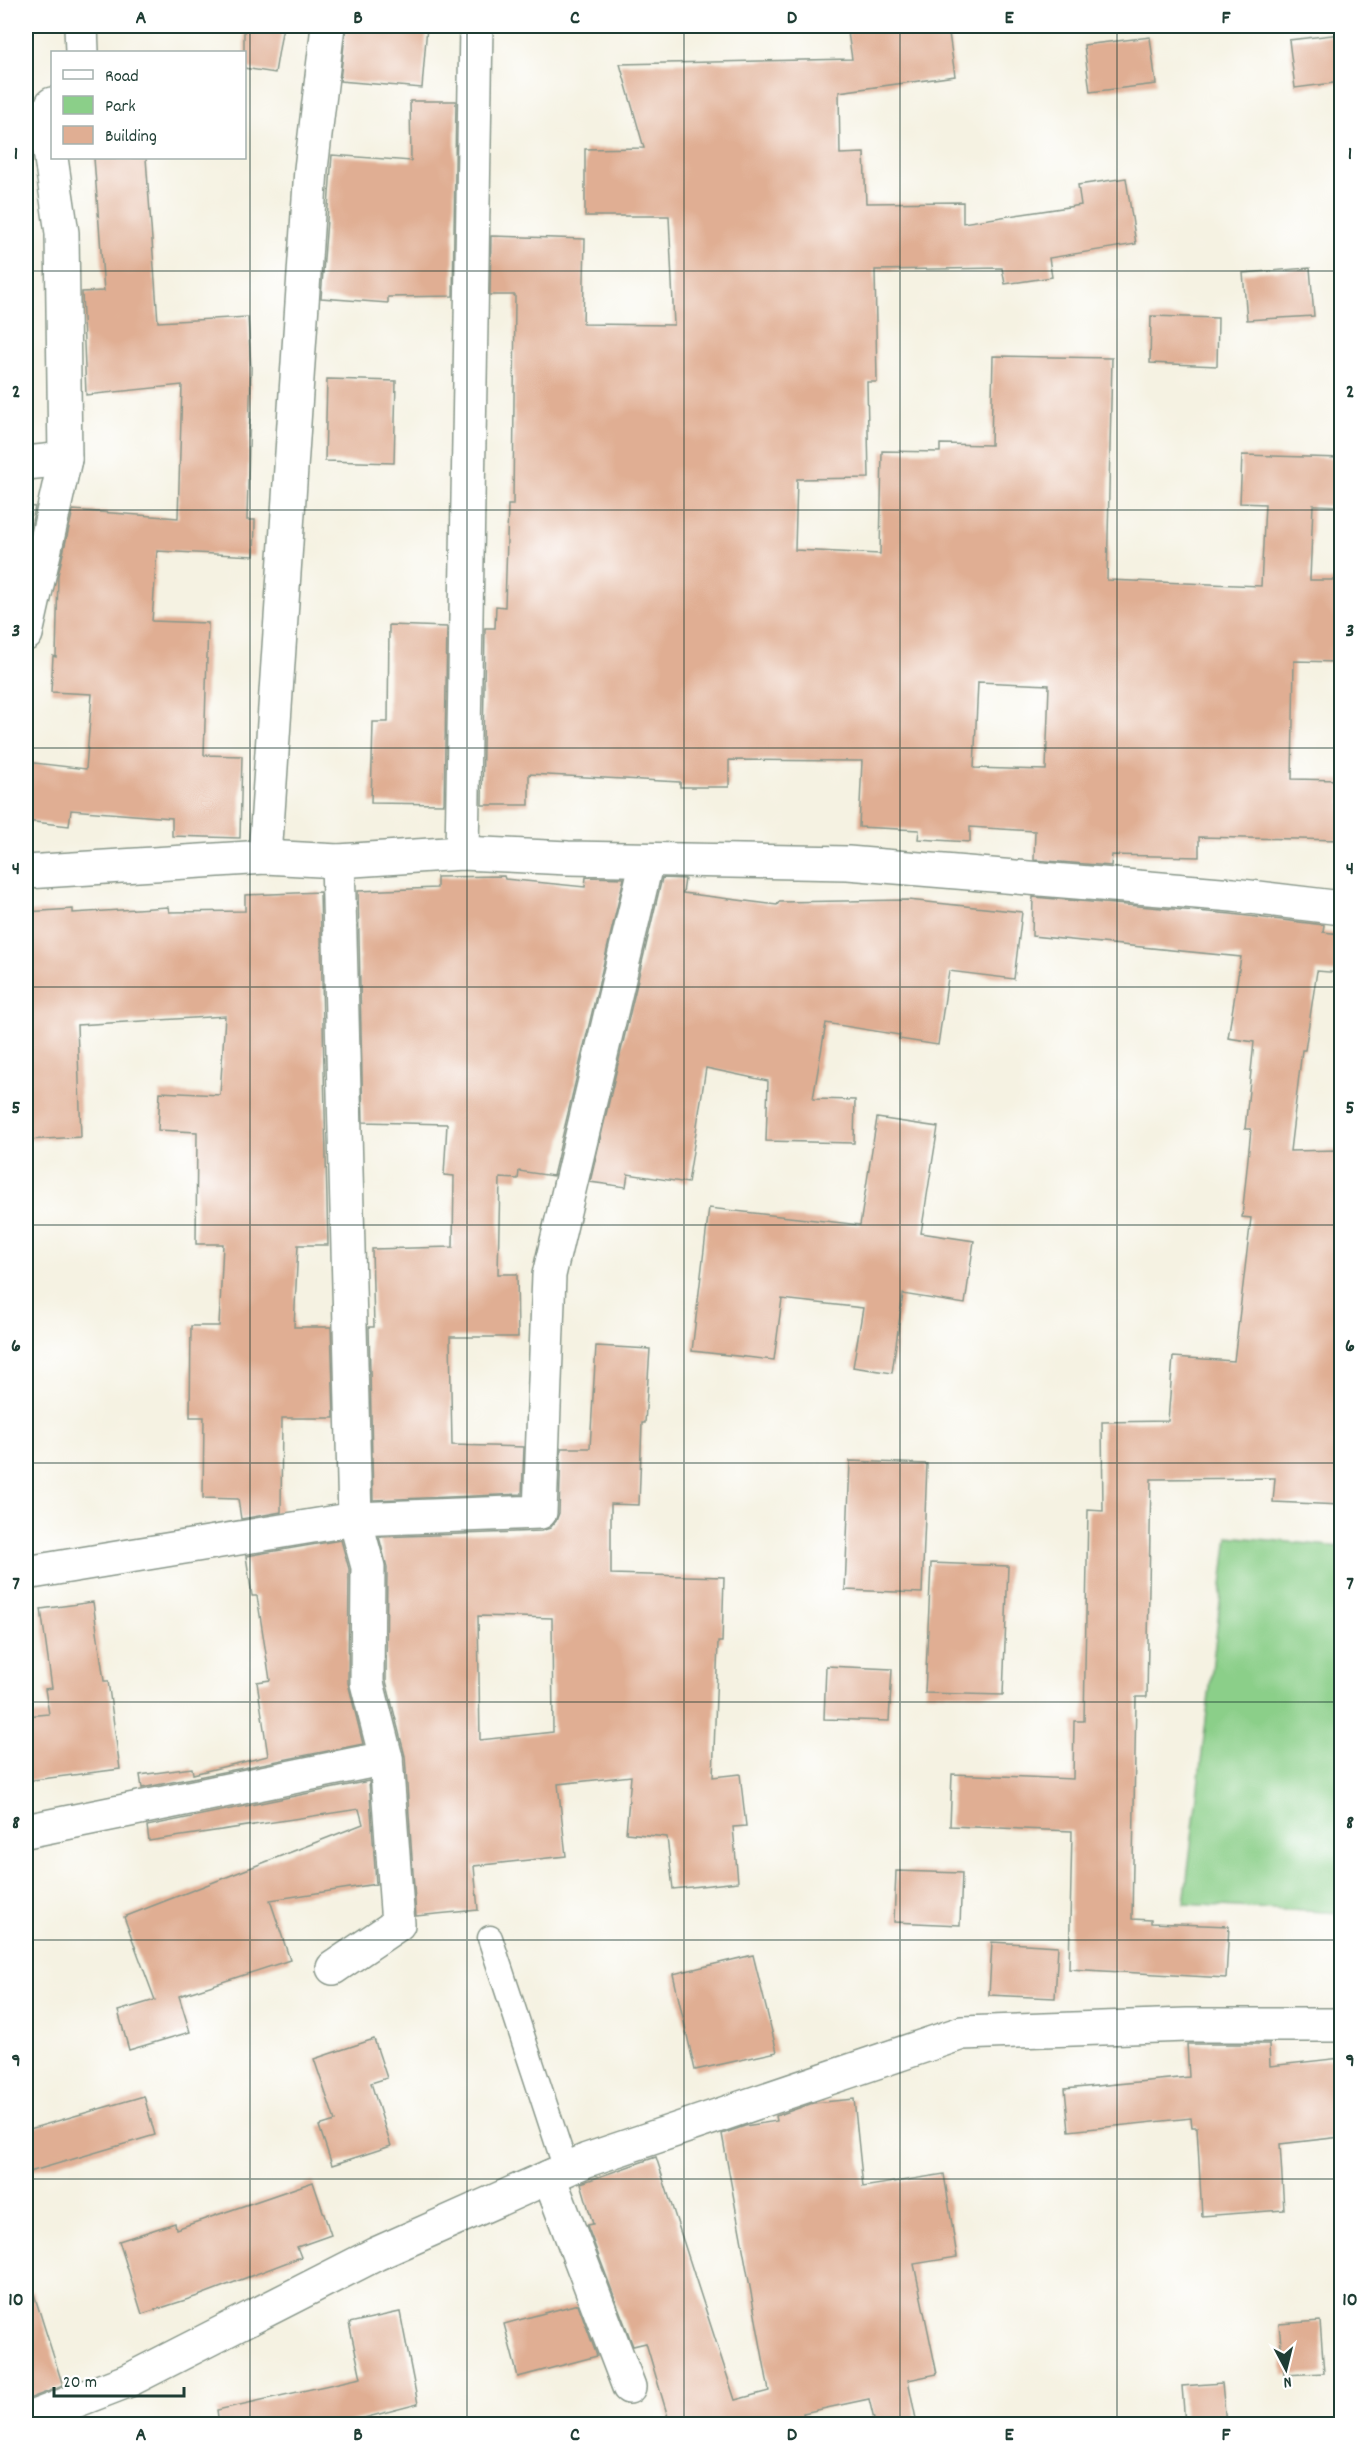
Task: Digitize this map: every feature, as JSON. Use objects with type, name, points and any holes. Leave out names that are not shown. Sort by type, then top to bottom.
[{"type":"street","points":[[81,26],[82,51]]},
{"type":"street","points":[[265,857],[311,169],[328,26]]},
{"type":"street","points":[[462,853],[476,26]]},
{"type":"street","points":[[51,109],[47,131],[51,158]]},
{"type":"street","points":[[26,634],[65,459],[62,233],[51,159]]},
{"type":"street","points":[[26,463],[65,459]]},
{"type":"street","points":[[26,872],[265,857],[338,861],[462,853],[647,860],[848,863],[1233,895],[1341,908]]},
{"type":"street","points":[[26,1568],[355,1519],[540,1512],[549,1275],[647,860]]},
{"type":"street","points":[[333,1968],[398,1924],[386,1758],[367,1683],[368,1567],[355,1519],[338,861]]},
{"type":"street","points":[[26,1831],[386,1758]]},
{"type":"street","points":[[26,2420],[127,2382],[376,2254],[598,2156],[962,2033],[1187,2025],[1341,2025]]},
{"type":"street","points":[[557,2173],[629,2387]]},
{"type":"lane","points":[[490,1938],[557,2173]]},
{"type":"green space","points":[[1228,1536],[1341,1547],[1341,1913],[1184,1904]]},
{"type":"building","points":[[244,26],[283,26],[275,73],[246,68],[246,51],[244,51]]},
{"type":"building","points":[[346,26],[427,26],[422,88],[340,81]]},
{"type":"building","points":[[847,26],[948,26],[955,76],[839,92],[840,154],[864,153],[866,203],[963,202],[963,223],[1081,205],[1078,185],[1126,178],[1136,244],[1049,258],[1052,277],[1005,284],[1002,268],[875,270],[877,382],[867,382],[869,478],[797,479],[795,550],[880,554],[882,451],[940,452],[940,444],[991,445],[993,356],[1112,358],[1107,580],[1261,586],[1265,504],[1240,503],[1242,455],[1341,458],[1341,506],[1313,505],[1310,580],[1341,580],[1341,662],[1294,661],[1292,779],[1341,780],[1341,840],[1199,837],[1199,857],[1112,855],[1111,866],[1034,860],[1035,831],[970,827],[970,842],[918,839],[919,830],[859,827],[862,761],[729,760],[729,787],[680,787],[680,782],[529,774],[529,805],[482,805],[485,628],[495,628],[496,606],[505,607],[508,505],[513,505],[515,295],[490,295],[491,236],[585,239],[583,324],[674,325],[669,216],[585,216],[585,149],[644,148],[620,64],[852,59]],"holes":[[[978,682],[1049,685],[1046,770],[974,768]]]},
{"type":"building","points":[[1341,34],[1341,82],[1295,88],[1289,40]]},
{"type":"building","points":[[1150,37],[1156,84],[1090,92],[1084,45]]},
{"type":"building","points":[[410,101],[456,101],[453,296],[388,297],[388,303],[321,298],[332,155],[411,161]]},
{"type":"building","points":[[94,159],[146,159],[158,322],[248,317],[251,368],[247,520],[255,520],[254,556],[157,551],[152,621],[208,623],[204,755],[242,756],[240,838],[172,836],[172,818],[71,810],[69,826],[26,821],[26,762],[86,769],[92,694],[51,692],[53,656],[56,657],[58,575],[73,510],[178,518],[182,385],[86,395],[82,292],[104,291]]},
{"type":"building","points":[[1310,268],[1314,316],[1247,320],[1243,273]]},
{"type":"building","points":[[1151,316],[1218,318],[1217,366],[1150,363]]},
{"type":"building","points":[[327,379],[396,381],[394,463],[325,461]]},
{"type":"building","points":[[26,506],[35,507],[26,550]]},
{"type":"building","points":[[389,625],[447,627],[444,804],[371,803],[373,722],[388,722]]},
{"type":"building","points":[[504,876],[505,879],[585,887],[586,877],[624,878],[553,1176],[519,1171],[518,1179],[500,1178],[498,1274],[517,1274],[518,1337],[450,1337],[452,1445],[524,1447],[522,1494],[373,1500],[369,1327],[374,1327],[372,1249],[453,1247],[454,1176],[444,1175],[447,1124],[363,1122],[358,891],[437,888],[437,877]]},
{"type":"building","points":[[662,878],[685,879],[683,893],[777,905],[779,902],[908,900],[1022,912],[1014,979],[949,971],[938,1045],[899,1039],[900,1035],[826,1023],[813,1099],[855,1100],[854,1143],[766,1141],[768,1081],[706,1068],[688,1183],[628,1174],[626,1187],[590,1182]]},
{"type":"building","points":[[320,892],[328,1245],[298,1245],[294,1327],[331,1327],[334,1418],[282,1418],[281,1512],[241,1519],[238,1499],[203,1498],[204,1417],[190,1417],[191,1326],[219,1326],[223,1244],[196,1244],[197,1132],[158,1130],[160,1092],[220,1095],[225,1016],[77,1025],[81,1137],[26,1140],[26,912],[73,909],[73,913],[168,907],[169,912],[245,911],[245,895]]},
{"type":"building","points":[[1033,897],[1231,914],[1324,925],[1323,932],[1341,934],[1341,973],[1317,971],[1305,1050],[1302,1050],[1290,1151],[1341,1150],[1341,1505],[1273,1502],[1275,1478],[1151,1479],[1147,1697],[1136,1697],[1132,1919],[1151,1920],[1151,1923],[1229,1926],[1226,1978],[1069,1969],[1072,1831],[950,1826],[952,1774],[1073,1779],[1074,1721],[1084,1721],[1088,1510],[1103,1511],[1102,1422],[1168,1421],[1173,1357],[1234,1361],[1251,1218],[1242,1217],[1251,1129],[1245,1129],[1254,1042],[1228,1038],[1241,957],[1032,936]]},
{"type":"building","points":[[877,1118],[938,1127],[921,1233],[974,1241],[965,1304],[903,1294],[892,1373],[853,1367],[863,1308],[782,1299],[774,1360],[692,1351],[709,1208],[860,1225]]},
{"type":"building","points":[[596,1346],[650,1349],[645,1423],[642,1423],[639,1505],[611,1504],[611,1574],[724,1577],[722,1642],[718,1642],[713,1777],[740,1774],[746,1826],[733,1827],[738,1882],[673,1889],[667,1837],[626,1833],[631,1776],[558,1784],[566,1856],[474,1866],[478,1910],[416,1916],[405,1756],[386,1681],[387,1567],[379,1537],[541,1531],[550,1528],[559,1513],[561,1448],[590,1448]],"holes":[[[478,1616],[552,1618],[553,1732],[480,1740]]]},
{"type":"building","points":[[850,1461],[927,1464],[922,1593],[845,1590]]},
{"type":"building","points":[[341,1540],[349,1569],[348,1683],[363,1744],[142,1788],[140,1775],[192,1768],[193,1774],[268,1756],[257,1682],[270,1680],[257,1596],[252,1596],[246,1556]]},
{"type":"building","points":[[931,1563],[1008,1566],[1003,1695],[925,1693]]},
{"type":"building","points":[[93,1602],[104,1681],[108,1681],[120,1769],[26,1781],[26,1716],[49,1714],[45,1689],[52,1688],[41,1609]]},
{"type":"building","points":[[826,1666],[892,1669],[889,1721],[824,1719]]},
{"type":"building","points":[[369,1781],[376,1884],[270,1900],[290,1960],[179,1996],[190,2032],[129,2050],[118,2011],[155,2000],[124,1917],[363,1824],[359,1809],[149,1841],[147,1826]]},
{"type":"building","points":[[896,1871],[962,1873],[960,1925],[894,1922]]},
{"type":"building","points":[[992,1942],[1058,1946],[1055,1998],[989,1995]]},
{"type":"building","points":[[753,1955],[777,2052],[695,2070],[673,1974]]},
{"type":"building","points":[[374,2039],[387,2078],[371,2083],[391,2146],[332,2165],[319,2126],[335,2121],[314,2059]]},
{"type":"building","points":[[1187,2044],[1269,2044],[1270,2066],[1341,2058],[1341,2137],[1280,2144],[1284,2210],[1202,2216],[1197,2127],[1192,2127],[1191,2118],[1069,2131],[1065,2089],[1189,2077]]},
{"type":"building","points":[[144,2096],[155,2135],[26,2173],[26,2130]]},
{"type":"building","points":[[854,2099],[863,2187],[944,2174],[957,2257],[914,2264],[937,2374],[908,2380],[917,2424],[875,2424],[869,2399],[803,2413],[806,2424],[670,2424],[646,2343],[633,2346],[587,2225],[593,2224],[581,2183],[656,2157],[735,2400],[769,2391],[722,2134],[745,2126],[777,2121],[776,2116],[813,2103]]},
{"type":"building","points":[[313,2182],[331,2235],[297,2247],[301,2257],[198,2296],[142,2314],[119,2241],[175,2223],[176,2229]]},
{"type":"building","points":[[33,2291],[63,2386],[26,2400],[26,2292]]},
{"type":"building","points":[[578,2304],[597,2356],[518,2377],[504,2324]]},
{"type":"building","points":[[400,2312],[418,2404],[341,2424],[219,2424],[217,2410],[361,2378],[349,2323]]},
{"type":"building","points":[[1320,2321],[1324,2373],[1284,2375],[1279,2324]]},
{"type":"building","points":[[1222,2383],[1226,2424],[1185,2424],[1182,2386]]}]
